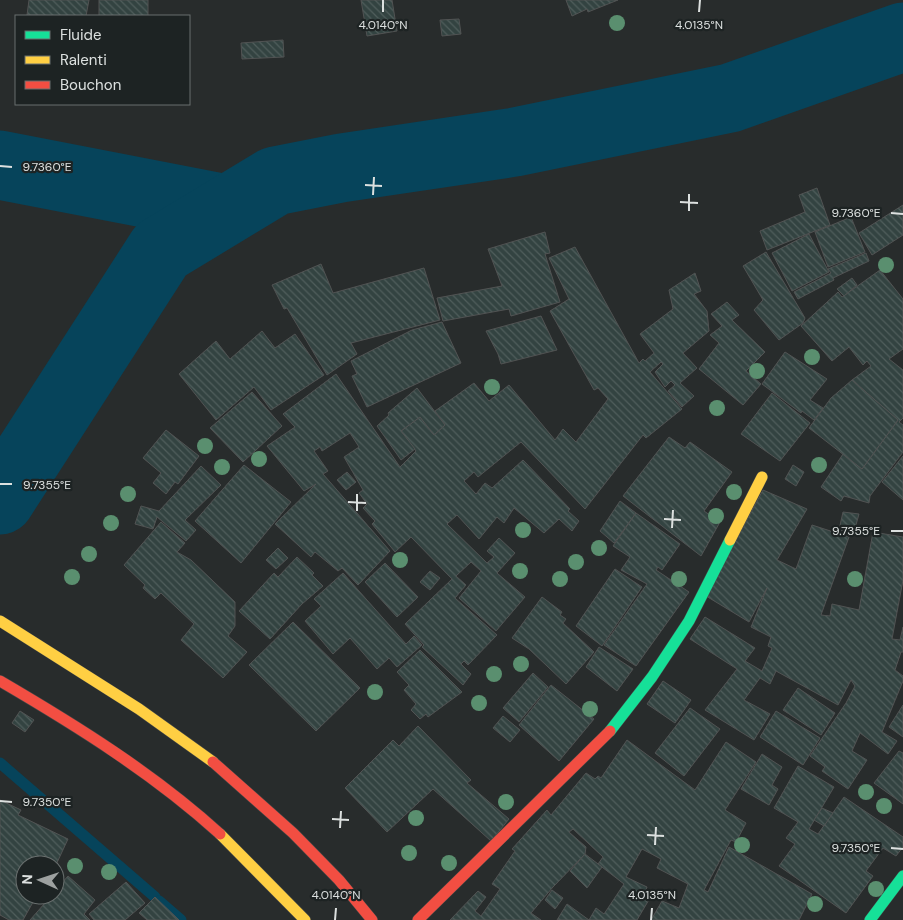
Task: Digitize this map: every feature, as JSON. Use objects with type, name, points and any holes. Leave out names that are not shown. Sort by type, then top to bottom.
[{"type":"main road","points":[[418,920],[611,730],[652,677],[688,621],[762,477]]},
{"type":"main road","points":[[0,621],[139,709],[223,769],[294,833],[339,880],[372,920]]},
{"type":"main road","points":[[0,681],[110,748],[194,811],[283,896],[305,920]]},
{"type":"main road","points":[[870,920],[903,876]]},
{"type":"building","points":[[29,0],[89,0],[86,15],[27,15]]},
{"type":"building","points":[[99,0],[148,0],[148,15],[99,15]]},
{"type":"building","points":[[361,0],[392,0],[397,31],[367,36]]},
{"type":"building","points":[[566,0],[618,0],[588,12],[587,9],[572,16]]},
{"type":"building","points":[[459,19],[461,34],[442,36],[440,20]]},
{"type":"building","points":[[283,40],[284,57],[242,59],[241,43]]},
{"type":"building","points":[[817,188],[830,225],[767,250],[760,231],[805,212],[799,195]]},
{"type":"building","points":[[903,205],[903,235],[872,255],[859,233]]},
{"type":"building","points":[[851,217],[865,252],[828,267],[815,232]]},
{"type":"building","points":[[545,232],[550,253],[545,254],[560,302],[511,316],[509,309],[443,321],[437,298],[502,286],[488,249]]},
{"type":"building","points":[[809,234],[829,272],[792,291],[772,253]]},
{"type":"building","points":[[575,247],[639,363],[643,359],[645,361],[654,353],[640,334],[673,309],[669,290],[695,273],[701,291],[694,294],[707,311],[709,331],[683,353],[697,368],[680,383],[694,396],[682,407],[668,391],[675,385],[671,381],[665,387],[655,372],[663,364],[661,362],[650,372],[682,409],[646,438],[643,435],[585,509],[521,442],[478,477],[474,472],[464,481],[476,494],[485,483],[492,488],[523,460],[579,521],[572,531],[559,519],[544,533],[514,508],[504,523],[497,517],[479,539],[457,515],[447,524],[487,563],[494,557],[487,551],[499,538],[515,553],[497,573],[525,597],[496,631],[459,598],[481,571],[471,562],[456,576],[466,585],[455,598],[497,635],[468,665],[464,661],[461,664],[471,674],[463,685],[422,647],[424,645],[405,624],[452,579],[411,537],[395,552],[372,524],[375,521],[363,508],[367,504],[359,493],[363,490],[344,457],[359,447],[350,433],[322,451],[320,447],[314,451],[328,471],[323,474],[390,551],[358,585],[342,568],[338,571],[315,552],[311,557],[275,524],[316,484],[304,491],[267,446],[295,427],[283,414],[336,374],[400,467],[416,451],[401,431],[420,417],[434,435],[445,425],[435,411],[474,383],[489,401],[509,385],[555,440],[563,429],[576,442],[608,399],[598,388],[594,390],[550,311],[569,299],[549,258]]},
{"type":"building","points":[[766,252],[805,318],[803,323],[779,340],[754,310],[763,300],[743,266]]},
{"type":"building","points":[[866,253],[869,261],[833,278],[834,280],[798,299],[794,292],[831,273],[828,269]]},
{"type":"building","points":[[321,264],[333,293],[424,268],[440,320],[351,343],[357,354],[327,375],[287,308],[284,309],[272,285]]},
{"type":"building","points":[[880,270],[903,299],[903,349],[889,359],[903,370],[903,418],[899,422],[903,425],[903,452],[870,496],[869,503],[844,496],[841,501],[821,487],[843,454],[862,469],[898,420],[852,380],[871,366],[867,361],[863,365],[849,347],[832,361],[801,326],[838,292],[842,297]]},
{"type":"building","points":[[852,278],[857,285],[844,296],[837,289]]},
{"type":"building","points":[[727,302],[739,315],[732,320],[765,352],[746,371],[761,384],[743,405],[699,369],[719,343],[710,335],[722,326],[711,314]]},
{"type":"building","points":[[541,316],[557,350],[501,364],[486,331]]},
{"type":"building","points":[[442,322],[461,363],[367,407],[352,376],[357,374],[351,361],[412,330]]},
{"type":"building","points":[[262,331],[275,348],[295,334],[324,375],[271,410],[254,387],[216,420],[179,374],[216,341],[230,359]]},
{"type":"building","points":[[785,352],[827,379],[810,400],[823,408],[814,420],[802,411],[801,413],[762,384]]},
{"type":"building","points":[[852,380],[898,420],[862,469],[809,428],[831,398]]},
{"type":"building","points":[[417,388],[445,425],[434,435],[420,417],[401,431],[415,449],[401,460],[377,426],[389,415],[388,413]]},
{"type":"building","points":[[252,392],[282,426],[243,462],[210,428]]},
{"type":"building","points":[[772,393],[810,423],[780,461],[741,434]]},
{"type":"building","points":[[166,430],[199,456],[178,484],[175,482],[166,494],[153,483],[161,473],[143,458]]},
{"type":"building","points":[[669,437],[685,448],[690,442],[732,472],[704,511],[720,522],[701,556],[623,496]]},
{"type":"building","points":[[903,456],[903,500],[882,482]]},
{"type":"building","points":[[244,465],[291,502],[241,563],[195,521]]},
{"type":"building","points":[[793,465],[804,472],[796,486],[785,479]]},
{"type":"building","points":[[201,466],[221,485],[185,520],[196,530],[186,541],[157,517],[153,529],[135,524],[141,506],[159,511]]},
{"type":"building","points":[[347,472],[356,482],[346,490],[337,480]]},
{"type":"building","points":[[763,490],[807,509],[777,560],[796,569],[812,525],[849,537],[821,615],[830,616],[832,604],[859,610],[873,532],[903,537],[903,580],[892,639],[900,640],[903,627],[903,652],[901,652],[895,670],[903,676],[903,681],[882,732],[897,741],[888,754],[860,733],[852,751],[867,760],[848,789],[822,771],[825,767],[810,756],[846,703],[855,686],[851,680],[838,705],[776,671],[770,684],[760,678],[744,700],[770,714],[754,740],[705,710],[737,669],[690,639],[705,617],[755,648],[745,661],[762,671],[772,648],[768,646],[771,637],[751,627],[767,588],[749,622],[706,596]]},
{"type":"building","points":[[620,501],[636,513],[614,543],[600,531]]},
{"type":"building","points":[[843,512],[859,514],[854,532],[839,530]]},
{"type":"building","points":[[636,513],[680,544],[662,570],[658,567],[656,570],[689,592],[636,666],[604,645],[647,584],[621,570],[630,557],[613,546]]},
{"type":"building","points":[[161,522],[185,543],[177,552],[191,560],[235,602],[235,626],[228,636],[247,652],[223,678],[181,640],[194,624],[161,593],[155,599],[143,588],[145,585],[124,565]]},
{"type":"building","points":[[278,548],[288,558],[276,569],[266,560]]},
{"type":"building","points":[[297,557],[314,573],[312,575],[323,586],[302,604],[270,639],[239,611],[274,573],[278,577]]},
{"type":"building","points":[[385,563],[418,597],[397,617],[365,582]]},
{"type":"building","points":[[615,569],[642,587],[602,646],[576,626]]},
{"type":"building","points":[[430,571],[440,578],[430,590],[420,582]]},
{"type":"building","points":[[343,573],[406,644],[414,636],[422,645],[397,667],[389,658],[377,669],[350,638],[333,654],[305,621],[321,606],[314,599]]},
{"type":"building","points":[[542,597],[562,612],[560,615],[566,619],[563,623],[594,652],[566,684],[529,649],[512,638]]},
{"type":"building","points":[[293,622],[360,688],[316,731],[249,665]]},
{"type":"building","points":[[599,647],[633,669],[617,691],[586,667]]},
{"type":"building","points":[[420,650],[462,692],[428,717],[426,714],[420,719],[411,710],[416,704],[404,690],[409,685],[397,672]]},
{"type":"building","points":[[533,673],[548,687],[519,722],[503,708]]},
{"type":"building","points":[[663,681],[691,700],[675,723],[647,704]]},
{"type":"building","points":[[551,685],[594,719],[559,761],[519,725]]},
{"type":"building","points":[[798,688],[835,713],[821,735],[783,710]]},
{"type":"building","points":[[903,705],[903,737],[889,727]]},
{"type":"building","points":[[690,708],[720,729],[684,776],[655,753]]},
{"type":"building","points":[[20,711],[34,720],[25,732],[12,723]]},
{"type":"building","points":[[776,711],[820,738],[803,765],[760,737]]},
{"type":"building","points":[[503,716],[520,730],[510,742],[493,728]]},
{"type":"building","points":[[418,726],[471,780],[467,783],[509,819],[491,841],[433,789],[387,832],[345,788],[393,740],[399,746]]},
{"type":"building","points":[[627,740],[695,790],[726,742],[756,762],[725,810],[746,823],[736,842],[731,840],[704,890],[708,892],[729,847],[812,894],[799,920],[651,920],[662,901],[679,908],[688,884],[657,868],[661,859],[642,849],[626,877],[647,887],[644,895],[650,898],[637,920],[589,920],[596,908],[604,914],[624,884],[598,864],[603,857],[573,829],[569,832],[586,847],[585,854],[531,913],[541,920],[450,920],[478,891],[486,897],[475,911],[481,916],[500,889],[492,884],[515,851],[512,849],[547,810],[551,815],[586,773],[595,779],[598,776],[601,778]]},
{"type":"building","points":[[899,751],[903,753],[903,804],[874,783]]},
{"type":"building","points":[[762,754],[782,767],[772,785],[778,789],[769,805],[741,789]]},
{"type":"building","points":[[798,766],[834,787],[809,829],[818,834],[844,797],[903,837],[903,847],[896,856],[883,848],[866,871],[873,876],[846,913],[779,866],[795,844],[786,838],[798,822],[774,808]]},
{"type":"building","points":[[0,800],[21,810],[18,815],[68,839],[61,855],[15,855],[15,905],[31,905],[23,920],[9,920],[0,915]]},
{"type":"building","points":[[822,808],[833,813],[824,826],[814,820]]},
{"type":"building","points":[[585,854],[602,867],[587,888],[570,871]]},
{"type":"building","points":[[68,876],[95,900],[84,914],[90,920],[30,920],[43,905],[65,905],[65,879]]},
{"type":"building","points":[[126,882],[145,903],[125,920],[94,920],[89,914]]},
{"type":"building","points":[[552,890],[563,898],[555,909],[545,900]]},
{"type":"building","points":[[155,897],[179,920],[147,920],[139,913]]},
{"type":"building","points":[[567,904],[589,920],[557,920]]},
{"type":"waterway","points":[[0,500],[161,250],[275,181],[341,168],[515,142],[730,98],[903,37]]},
{"type":"waterway","points":[[0,165],[227,209]]},
{"type":"waterway","points":[[0,763],[155,897]]},
{"type":"waterway","points":[[159,901],[181,920]]},
{"type":"traffic: fast","points":[[610,731],[652,677],[689,621],[730,540]]},
{"type":"traffic: fast","points":[[870,920],[903,876]]},
{"type":"traffic: slow","points":[[730,540],[762,477]]},
{"type":"traffic: slow","points":[[0,621],[139,709],[213,762]]},
{"type":"traffic: slow","points":[[220,834],[305,920]]},
{"type":"traffic: jam","points":[[0,681],[58,715],[142,771],[220,834]]},
{"type":"traffic: jam","points":[[418,920],[610,731]]},
{"type":"traffic: jam","points":[[213,762],[293,833],[339,880],[372,920]]}]
